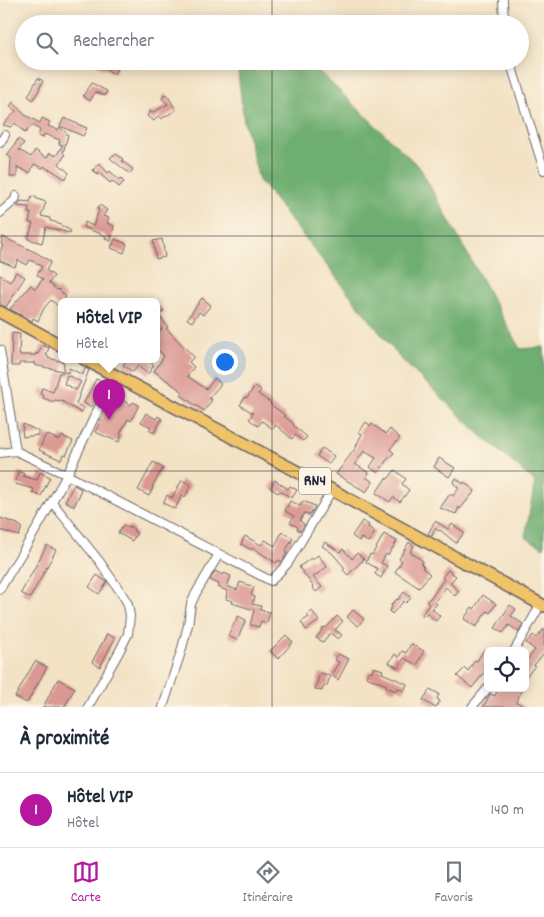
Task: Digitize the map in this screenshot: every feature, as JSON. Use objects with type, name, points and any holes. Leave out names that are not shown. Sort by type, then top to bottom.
[{"type":"highway","points":[[1,316],[58,344]]},
{"type":"highway","name":"RN4","points":[[92,363],[332,490],[542,605]]},
{"type":"street","points":[[504,0],[504,15]]},
{"type":"street","points":[[513,70],[544,170]]},
{"type":"street","points":[[0,143],[5,136]]},
{"type":"street","points":[[0,213],[15,200],[16,196]]},
{"type":"street","points":[[0,350],[3,383],[16,451]]},
{"type":"street","points":[[0,587],[67,475],[114,375]]},
{"type":"street","points":[[0,453],[16,451],[67,475],[272,581],[288,563],[332,490]]},
{"type":"street","points":[[52,502],[100,562],[128,604],[130,616],[128,634],[88,707]]},
{"type":"street","points":[[164,707],[181,652],[191,604],[220,554]]},
{"type":"street","points":[[516,647],[536,610],[542,605]]},
{"type":"street","points":[[472,707],[485,692]]},
{"type":"green space","points":[[238,70],[317,70],[420,168],[520,349],[544,347],[544,548],[525,537],[535,482],[474,429],[400,358],[259,180],[244,121]]},
{"type":"building","points":[[108,70],[116,70],[114,74]]},
{"type":"building","points":[[38,78],[43,81],[33,100],[28,96]]},
{"type":"building","points":[[92,83],[107,91],[105,96],[95,92],[90,101],[83,96]]},
{"type":"building","points":[[165,94],[176,110],[161,119],[159,115],[154,121],[147,116],[150,111],[152,113],[168,104],[162,99]]},
{"type":"building","points":[[13,102],[25,115],[40,123],[42,118],[50,122],[48,126],[58,130],[60,127],[68,135],[63,153],[65,155],[59,164],[69,173],[65,179],[44,166],[43,168],[34,164],[30,173],[17,167],[17,177],[10,177],[11,158],[7,155],[18,139],[24,143],[19,150],[31,157],[35,150],[46,158],[50,153],[56,156],[63,145],[59,144],[60,140],[44,134],[43,138],[38,136],[40,130],[32,125],[25,133],[15,123],[11,127],[3,125],[16,111],[10,107]]},
{"type":"building","points":[[64,118],[87,128],[83,136],[60,126]]},
{"type":"building","points":[[116,154],[133,169],[130,174],[110,158]]},
{"type":"building","points":[[99,163],[108,173],[110,171],[119,180],[120,178],[124,182],[119,187],[112,181],[110,183],[99,173],[98,175],[93,170]]},
{"type":"building","points":[[32,196],[46,202],[41,216],[50,218],[50,221],[71,231],[70,233],[46,227],[42,243],[28,239],[33,223],[29,223],[31,213],[28,213],[29,207],[17,206],[21,201],[30,202]]},
{"type":"building","points":[[100,205],[107,210],[103,216],[109,218],[107,223],[114,226],[111,241],[105,239],[106,236],[83,227],[85,222],[93,226],[99,210],[97,209]]},
{"type":"building","points":[[3,237],[37,253],[51,262],[46,270],[54,276],[49,283],[66,297],[58,298],[58,306],[51,300],[44,308],[38,321],[33,318],[32,321],[10,309],[31,285],[35,289],[43,279],[37,275],[42,267],[30,260],[27,265],[18,260],[15,267],[0,261],[0,252],[3,245],[1,244]]},
{"type":"building","points":[[115,239],[127,244],[124,253],[111,248]]},
{"type":"building","points":[[162,239],[165,257],[156,259],[153,241]]},
{"type":"building","points":[[16,272],[25,277],[6,307],[0,305],[0,275],[10,282]]},
{"type":"building","points":[[202,298],[211,305],[203,315],[199,312],[192,322],[187,319]]},
{"type":"building","points":[[160,316],[168,327],[166,328],[194,357],[189,362],[194,367],[187,376],[206,389],[215,378],[221,384],[209,398],[212,400],[204,411],[181,395],[183,392],[154,371],[164,356],[160,352],[160,331],[162,329],[160,327]]},
{"type":"building","points":[[12,333],[20,334],[19,355],[36,355],[42,345],[49,348],[46,355],[48,358],[58,360],[58,363],[64,363],[63,371],[34,365],[35,363],[19,363],[19,366],[11,366]]},
{"type":"building","points":[[125,363],[151,363],[154,365],[148,374],[138,366],[133,372],[123,365]]},
{"type":"building","points":[[69,368],[83,375],[85,368],[89,370],[76,404],[84,408],[81,413],[60,400],[55,400],[54,402],[43,398],[44,395],[40,394],[42,388],[53,392],[59,373],[69,372]],"holes":[[[67,375],[81,382],[76,390],[64,384]]]},
{"type":"building","points":[[96,379],[103,382],[96,400],[90,407],[84,403]]},
{"type":"building","points":[[255,386],[261,390],[258,394],[285,415],[307,437],[303,441],[295,435],[292,439],[276,425],[273,429],[262,421],[258,426],[249,419],[253,413],[240,405]]},
{"type":"building","points":[[112,394],[131,405],[133,402],[139,405],[131,421],[128,419],[120,434],[122,435],[119,442],[95,432]]},
{"type":"building","points":[[146,413],[156,419],[158,416],[162,419],[154,433],[149,430],[151,427],[141,422]]},
{"type":"building","points":[[366,422],[386,434],[390,429],[400,438],[390,449],[394,453],[378,473],[370,467],[376,458],[364,451],[355,464],[369,473],[366,477],[373,482],[366,492],[336,474],[357,446],[362,434],[359,432]]},
{"type":"building","points":[[23,424],[38,431],[38,435],[23,437]]},
{"type":"building","points":[[46,434],[59,440],[62,436],[73,441],[66,455],[64,454],[61,460],[39,450]]},
{"type":"building","points":[[322,448],[334,456],[329,464],[317,456]]},
{"type":"building","points":[[439,458],[455,468],[449,477],[434,467]]},
{"type":"building","points":[[153,462],[163,468],[149,496],[138,490]]},
{"type":"building","points":[[395,470],[406,479],[402,484],[409,490],[400,502],[393,497],[390,502],[376,493],[386,478],[388,479]]},
{"type":"building","points":[[18,472],[24,473],[23,476],[37,480],[40,472],[50,477],[41,496],[32,493],[34,489],[15,484]]},
{"type":"building","points":[[456,478],[475,491],[460,509],[459,507],[456,514],[440,508],[450,494],[453,496],[459,488],[453,483]]},
{"type":"building","points":[[182,480],[191,485],[185,497],[182,495],[175,509],[163,503],[167,495],[172,498]]},
{"type":"building","points":[[275,480],[288,489],[290,486],[297,490],[292,498],[270,488]]},
{"type":"building","points":[[74,485],[81,489],[74,506],[65,501]]},
{"type":"building","points":[[290,501],[300,506],[303,501],[315,506],[310,515],[304,513],[300,521],[305,525],[300,531],[297,529],[298,527],[290,523],[294,516],[285,511]]},
{"type":"building","points":[[0,518],[22,527],[19,536],[0,530]]},
{"type":"building","points":[[362,521],[375,532],[368,542],[361,538],[359,541],[352,536]]},
{"type":"building","points":[[435,521],[448,529],[452,524],[464,533],[456,543],[435,528],[432,536],[428,534]]},
{"type":"building","points":[[123,525],[128,528],[129,526],[137,533],[132,541],[118,533]]},
{"type":"building","points":[[282,532],[293,538],[282,562],[278,560],[276,563],[253,548],[252,550],[241,544],[245,536],[261,545],[265,540],[275,546]]},
{"type":"building","points":[[384,534],[397,541],[381,563],[387,566],[381,578],[375,574],[378,569],[366,562]]},
{"type":"building","points":[[325,542],[340,552],[343,549],[352,559],[357,553],[364,559],[348,575],[343,570],[345,568],[332,553],[322,546]]},
{"type":"building","points":[[409,542],[414,546],[410,552],[423,561],[421,564],[424,567],[422,568],[430,574],[419,588],[395,572],[402,561],[399,559]]},
{"type":"building","points":[[47,545],[56,550],[30,598],[21,593]]},
{"type":"building","points":[[318,555],[327,567],[313,577],[322,587],[316,592],[299,567]]},
{"type":"building","points":[[448,570],[456,576],[450,583],[459,591],[455,596],[446,587],[435,602],[437,604],[432,609],[440,616],[436,621],[427,613],[423,617],[422,615],[429,604],[426,602],[444,579],[442,577]]},
{"type":"building","points":[[215,571],[231,576],[227,586],[237,590],[240,582],[254,587],[251,595],[255,597],[252,604],[261,606],[260,610],[270,612],[267,623],[261,621],[259,627],[250,625],[254,610],[232,603],[233,601],[226,599],[227,591],[218,587],[219,584],[210,580]]},
{"type":"building","points":[[97,575],[107,582],[99,594],[89,587]]},
{"type":"building","points":[[404,592],[411,598],[406,603],[404,601],[392,614],[389,611],[392,607],[391,605]]},
{"type":"building","points":[[483,595],[496,604],[490,613],[487,611],[476,627],[464,619],[472,607],[474,609]]},
{"type":"building","points":[[510,605],[516,609],[511,616],[523,624],[519,632],[509,625],[503,633],[495,628]]},
{"type":"building","points":[[353,610],[364,619],[358,626],[347,617]]},
{"type":"building","points":[[312,611],[319,621],[306,630],[301,622],[309,617],[307,615]]},
{"type":"building","points":[[238,616],[246,620],[237,640],[228,636]]},
{"type":"building","points":[[337,616],[343,621],[335,630],[342,635],[338,639],[330,633],[323,642],[316,638],[324,627],[326,628]]},
{"type":"building","points":[[544,629],[544,654],[529,673],[529,657],[535,650],[526,643],[533,635],[536,638]]},
{"type":"building","points":[[107,634],[115,638],[100,667],[92,662]]},
{"type":"building","points":[[286,635],[293,642],[278,659],[270,651]]},
{"type":"building","points":[[411,644],[424,651],[417,665],[404,658],[398,668],[389,663],[395,654],[399,657],[402,651],[406,653]]},
{"type":"building","points":[[484,650],[484,673],[472,688],[457,676],[465,668],[468,671],[475,660],[477,661]]},
{"type":"building","points":[[338,654],[349,659],[338,680],[331,675],[339,662],[335,660]]},
{"type":"building","points":[[35,661],[47,667],[27,703],[15,697]]},
{"type":"building","points":[[374,667],[383,670],[382,673],[407,684],[404,691],[397,688],[396,691],[386,687],[387,685],[366,677],[369,671],[372,672]]},
{"type":"building","points":[[320,673],[330,676],[327,686],[324,685],[322,691],[315,689]]},
{"type":"building","points":[[58,679],[75,688],[64,707],[43,707]]},
{"type":"building","points":[[430,689],[439,694],[437,699],[440,701],[436,707],[423,700]]},
{"type":"building","points":[[497,692],[521,692],[516,702],[526,707],[483,707],[490,694],[495,696]]},
{"type":"place","name":"Hôtel VIP","points":[[109,420]]}]
